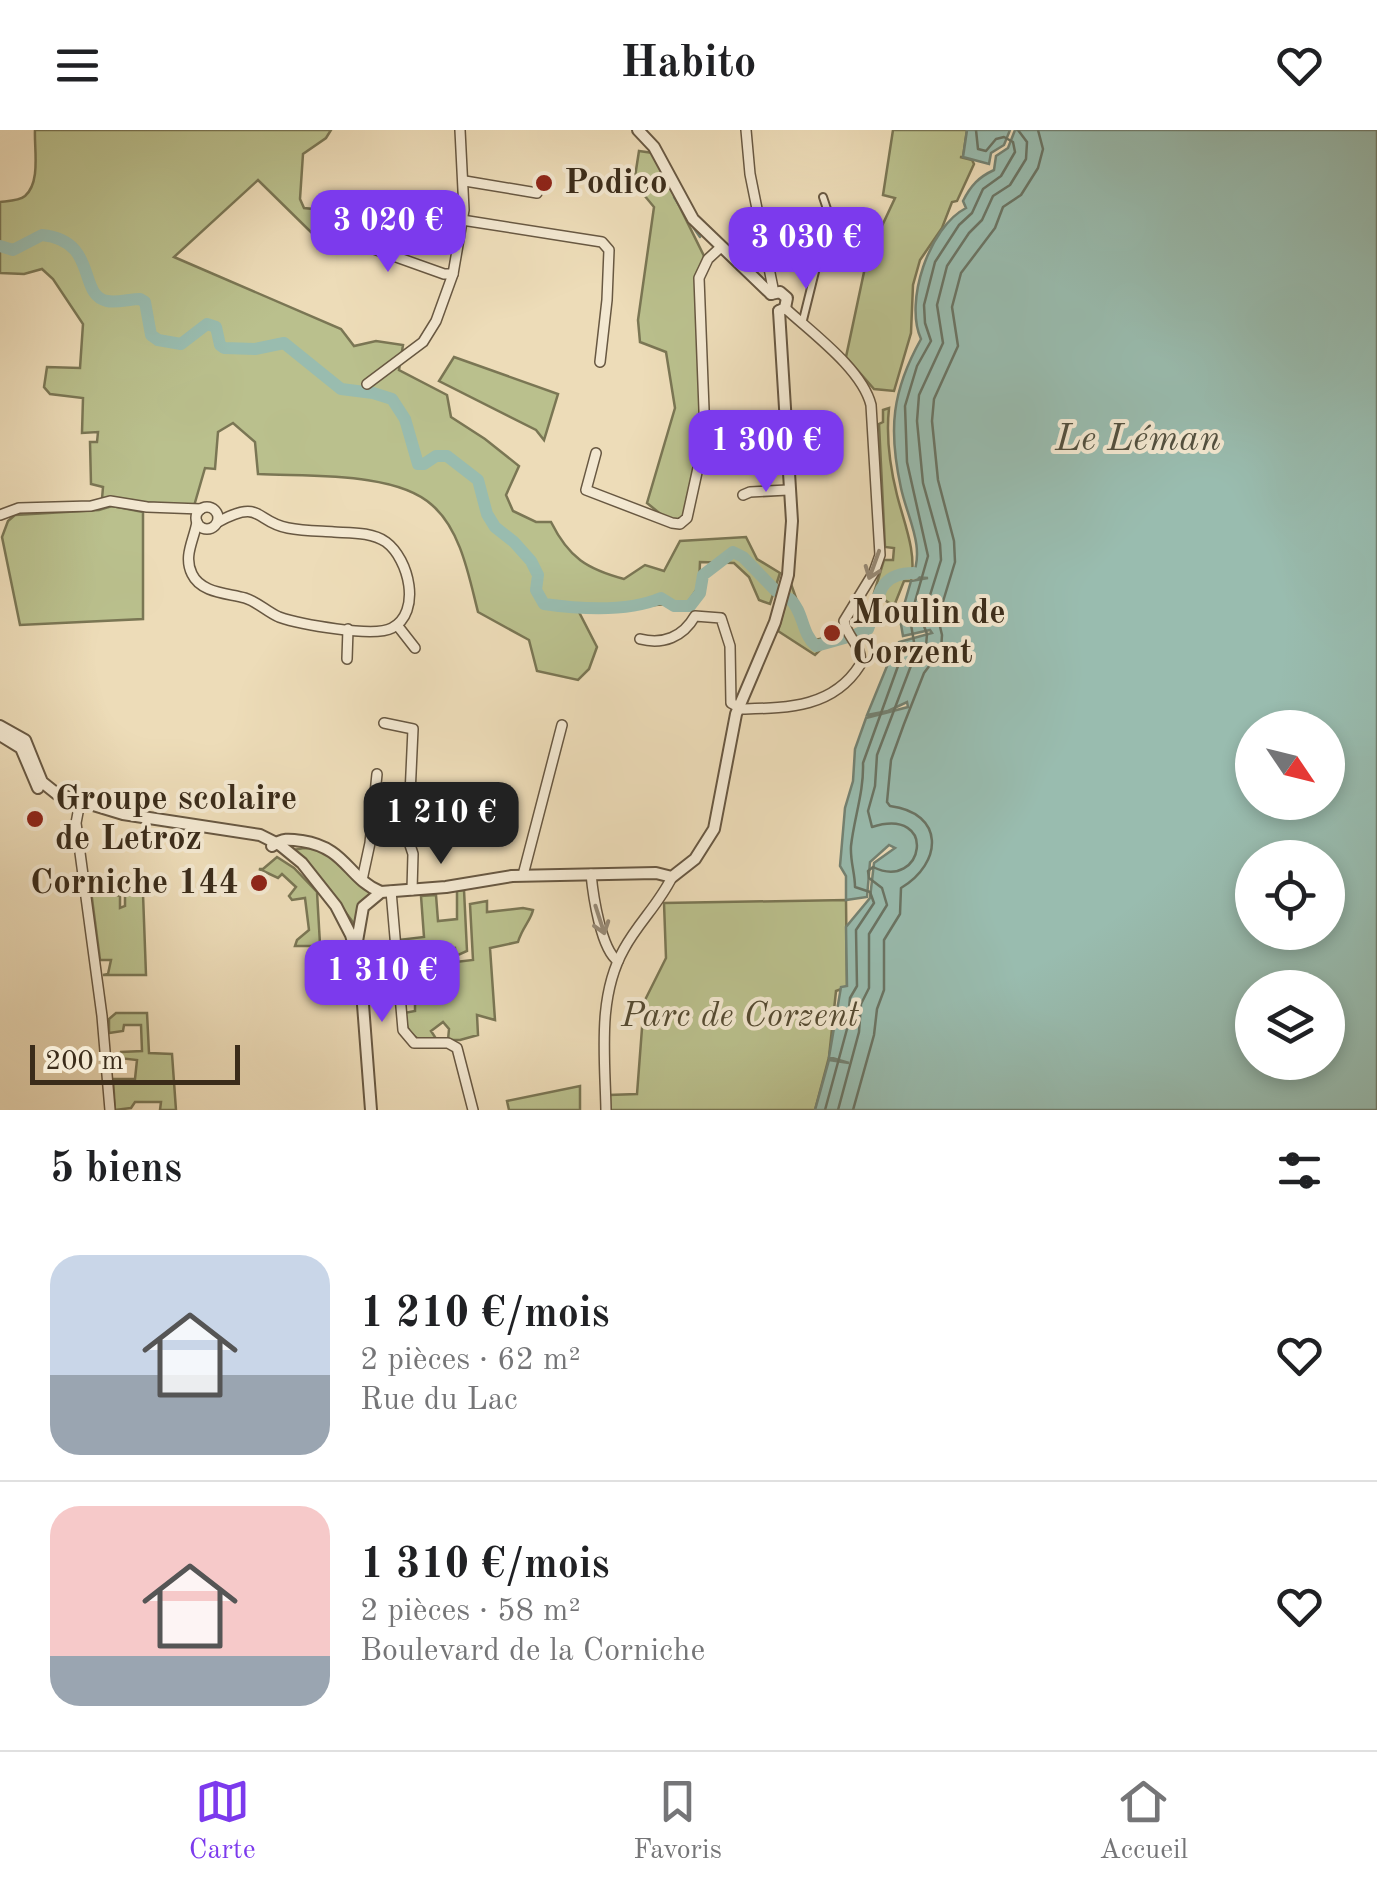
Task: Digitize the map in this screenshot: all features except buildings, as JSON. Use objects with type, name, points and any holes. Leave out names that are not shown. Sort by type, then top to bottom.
[{"type":"street","points":[[367,384],[424,342],[436,321],[453,274],[462,220],[465,180],[460,130]]},
{"type":"street","points":[[638,130],[656,150],[691,216],[772,294]]},
{"type":"street","points":[[640,639],[652,642],[672,638],[689,626],[695,616],[720,618],[730,646],[732,703],[738,708],[813,703],[826,698],[860,666],[860,652],[844,618],[871,577],[880,555],[869,395],[858,378],[802,324],[768,304],[772,294],[746,130]]},
{"type":"street","points":[[465,180],[537,193]]},
{"type":"street","points":[[802,324],[829,214],[823,197]]},
{"type":"street","points":[[462,220],[602,242],[609,250],[608,300],[600,362]]},
{"type":"street","points":[[330,233],[453,274]]},
{"type":"street","points":[[596,454],[586,490],[672,524],[687,518],[705,436],[700,278],[708,259],[721,247]]},
{"type":"street","points":[[606,1110],[606,1002],[618,961],[672,878],[695,859],[714,830],[738,708],[780,609],[788,576],[791,537],[782,309]]},
{"type":"street","points":[[743,495],[787,490]]},
{"type":"street","points":[[0,515],[19,508],[91,506],[110,501],[187,510],[200,520]]},
{"type":"street","points":[[200,520],[258,512],[286,528],[369,535],[384,540],[395,552],[410,591],[409,608],[397,625],[377,633],[274,615],[256,602],[200,584],[188,560],[193,538],[200,520],[209,507],[217,516]]},
{"type":"street","points":[[397,625],[415,648]]},
{"type":"street","points":[[346,659],[348,629]]},
{"type":"street","points":[[384,723],[413,729],[408,839],[413,854],[412,890]]},
{"type":"street","points":[[523,876],[562,725]]},
{"type":"street","points":[[0,726],[25,740],[40,785],[55,800],[260,835],[280,846],[316,880],[340,913],[356,947]]},
{"type":"street","points":[[0,735],[18,744],[31,762]]},
{"type":"street","points":[[362,880],[377,774]]},
{"type":"street","points":[[79,805],[76,823],[102,1016],[110,1110]]},
{"type":"street","points":[[280,846],[330,849],[362,880],[386,892]]},
{"type":"street","points":[[371,1110],[356,947],[363,907],[386,892],[523,876],[659,873],[672,878]]},
{"type":"street","points":[[591,874],[594,904],[610,955],[618,961]]},
{"type":"street","points":[[386,892],[403,1030],[414,1043],[455,1046],[473,1110]]},
{"type":"green space","points":[[35,130],[331,130],[303,154],[300,199],[304,208],[334,211],[334,242],[320,241],[258,180],[174,257],[341,329],[354,346],[376,341],[403,345],[399,370],[447,395],[451,417],[519,466],[506,495],[513,511],[536,522],[551,522],[565,545],[589,566],[624,579],[645,565],[664,571],[680,541],[746,537],[757,559],[780,573],[770,604],[759,600],[749,577],[734,563],[700,562],[699,586],[688,602],[579,612],[597,647],[589,669],[578,680],[537,671],[529,640],[478,612],[457,541],[432,505],[416,494],[373,481],[258,474],[255,442],[233,423],[218,432],[215,469],[205,468],[194,506],[102,499],[103,487],[91,484],[90,442],[97,442],[98,432],[82,433],[83,398],[50,394],[44,387],[47,367],[80,368],[83,324],[42,269],[24,274],[0,273],[0,202],[20,199],[30,190],[35,174]]},
{"type":"green space","points":[[893,130],[967,130],[960,157],[974,164],[942,228],[920,260],[913,285],[911,333],[894,391],[874,389],[846,357],[867,258],[895,198],[883,195]]},
{"type":"green space","points":[[639,151],[653,153],[704,256],[698,280],[701,436],[683,518],[678,521],[663,516],[647,503],[675,408],[666,352],[640,342],[638,320],[654,207],[634,183]]},
{"type":"green space","points":[[454,357],[558,394],[544,440],[536,430],[439,381]]},
{"type":"green space","points":[[889,408],[891,463],[912,559],[911,581],[904,581],[894,606],[874,593],[884,560],[893,560],[894,548],[885,547],[879,424],[883,422],[883,410]]},
{"type":"green space","points":[[112,506],[143,512],[143,619],[20,625],[2,537],[8,521],[15,515]]},
{"type":"green space","points":[[791,584],[815,640],[846,633],[851,640],[822,648],[815,655],[778,631]]},
{"type":"green space","points":[[322,849],[372,893],[361,902],[355,925],[293,850]]},
{"type":"green space","points":[[277,857],[317,892],[320,944],[346,945],[348,951],[329,955],[330,963],[349,956],[355,983],[326,983],[321,946],[295,946],[309,930],[305,898],[292,900],[289,896],[296,887],[282,874],[278,878],[259,869]]},
{"type":"green space","points":[[464,890],[467,951],[456,956],[455,948],[437,951],[438,964],[473,960],[470,904],[487,901],[487,912],[533,910],[518,942],[490,948],[495,1020],[477,1015],[478,1035],[460,1040],[448,1040],[449,1029],[443,1022],[431,1031],[435,1037],[422,1041],[411,1033],[406,1022],[404,1013],[415,1011],[415,987],[401,987],[398,940],[424,937],[421,896],[436,895],[438,921],[457,919],[457,891]]},
{"type":"green space","points":[[91,891],[120,896],[120,908],[125,906],[125,891],[143,894],[146,975],[103,975],[108,974],[111,960],[100,960]]},
{"type":"green space","name":"Parc de Corzent","points":[[846,900],[847,987],[836,991],[829,1057],[815,1110],[608,1110],[609,1095],[637,1094],[644,1002],[666,958],[664,903]]},
{"type":"green space","points":[[116,1013],[147,1013],[149,1053],[172,1054],[176,1110],[160,1110],[161,1102],[135,1102],[131,1108],[115,1110],[113,1079],[135,1079],[137,1060],[119,1058],[121,1052],[142,1051],[141,1025],[124,1025],[123,1031],[109,1033],[109,1019]]},
{"type":"green space","points":[[580,1086],[580,1110],[509,1110],[507,1101]]},
{"type":"water","points":[[967,130],[1010,130],[1004,145],[991,153],[989,164],[963,157]]},
{"type":"water","name":"Le Léman","points":[[1015,130],[1377,130],[1377,1110],[815,1110],[829,1060],[849,1063],[829,1057],[841,987],[847,986],[846,927],[870,898],[874,863],[895,848],[889,845],[870,862],[867,897],[846,900],[846,876],[840,866],[855,749],[866,718],[908,707],[907,702],[867,715],[894,649],[899,642],[932,633],[930,630],[903,636],[900,619],[911,581],[928,578],[912,577],[916,544],[901,488],[894,429],[898,393],[921,339],[917,324],[918,286],[941,231],[966,208],[963,201],[969,190],[994,170],[996,156],[1008,148]]},
{"type":"waterway","points":[[674,197],[684,213]]},
{"type":"waterway","points":[[691,224],[700,237]]},
{"type":"waterway","points":[[0,246],[13,250],[42,235],[60,239],[80,257],[98,297],[107,301],[145,302],[151,335],[158,340],[181,344],[207,324],[216,327],[224,348],[255,349],[284,343],[341,389],[392,399],[405,419],[418,464],[447,456],[478,480],[487,514],[495,527],[531,561],[538,575],[536,590],[544,604],[619,607],[661,598],[674,606],[690,606],[700,593],[703,575],[733,552],[743,557],[776,591]]},
{"type":"waterway","points":[[737,269],[755,285]]},
{"type":"waterway","points":[[857,634],[868,629],[885,583],[901,574],[914,573]]},
{"type":"waterway","points":[[790,599],[816,646],[848,637]]},
{"type":"place","name":"Podico","points":[[544,183]]},
{"type":"place","name":"Moulin de Corzent","points":[[832,633]]},
{"type":"place","name":"Groupe scolaire de Letroz","points":[[35,819]]},
{"type":"place","name":"Corniche 144","points":[[259,883]]}]
